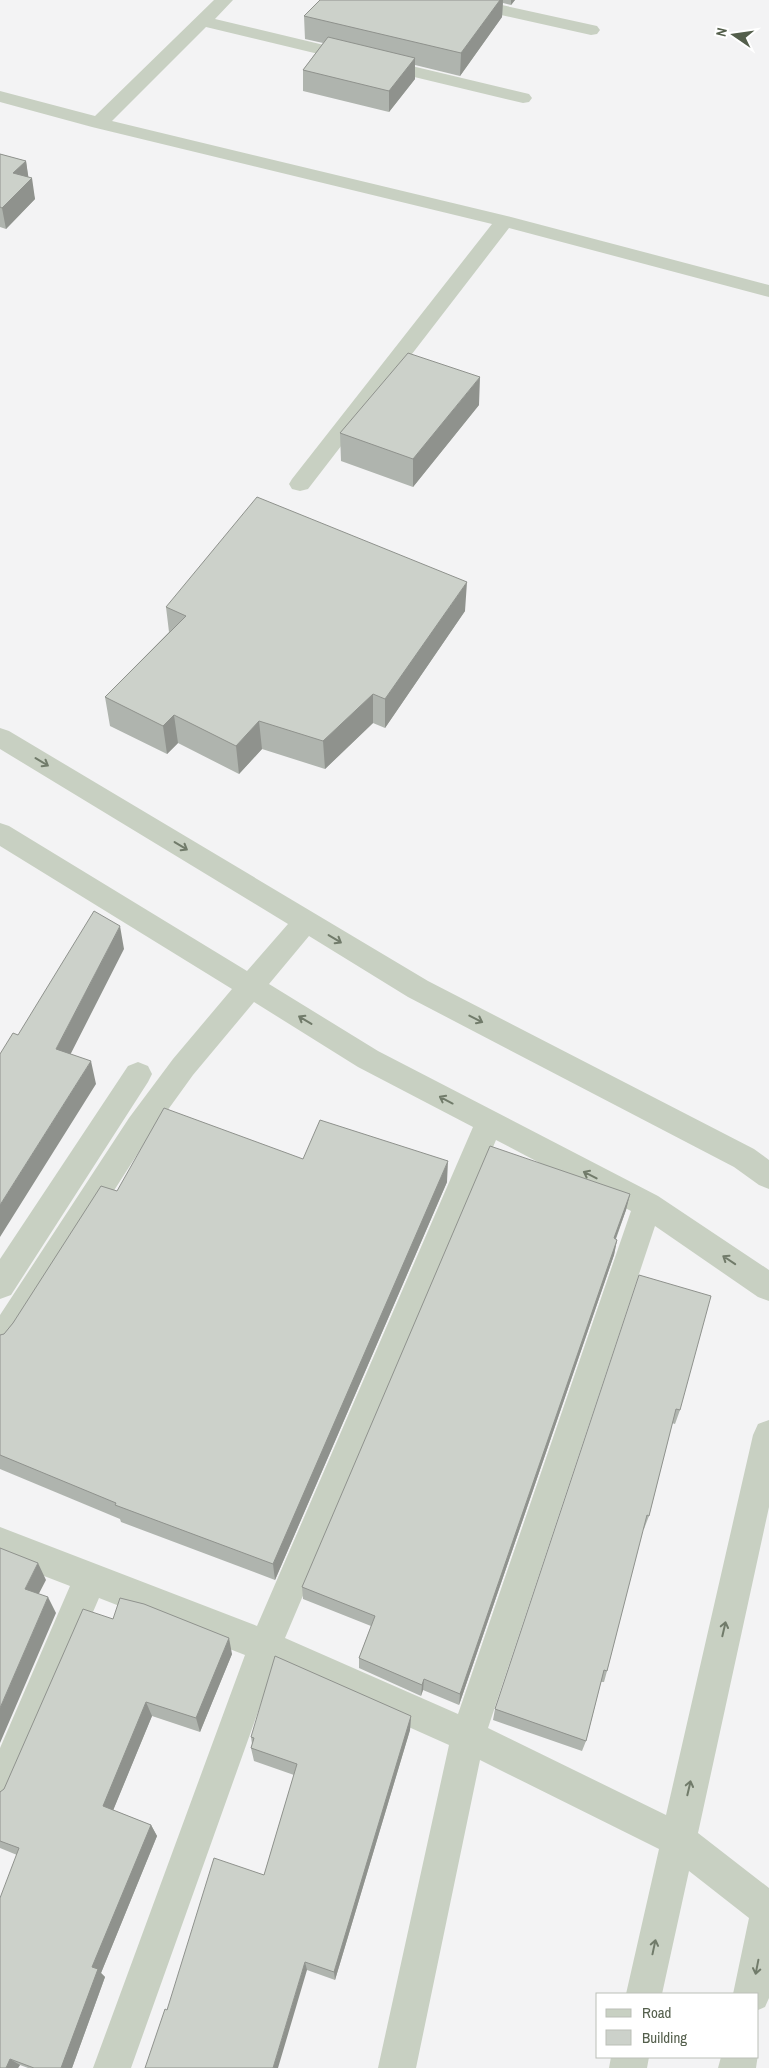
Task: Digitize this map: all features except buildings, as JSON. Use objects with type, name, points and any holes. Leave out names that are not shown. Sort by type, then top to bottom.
[{"type":"street","points":[[99,123],[224,0]]},
{"type":"street","points":[[456,0],[591,30]]},
{"type":"street","points":[[202,21],[523,98]]},
{"type":"street","points":[[0,96],[99,123],[504,221],[769,291]]},
{"type":"street","points":[[300,484],[504,221]]},
{"type":"street","points":[[0,737],[418,989],[744,1158],[769,1176]]},
{"type":"street","points":[[0,833],[368,1059],[648,1205],[769,1288]]},
{"type":"street","points":[[0,1341],[140,1127],[183,1068],[306,921]]},
{"type":"street","points":[[0,1285],[138,1074]]},
{"type":"street","points":[[112,2068],[265,1646],[489,1123]]},
{"type":"street","points":[[397,2068],[468,1736],[648,1205]]},
{"type":"street","points":[[644,1993],[769,1435]]},
{"type":"street","points":[[0,1543],[265,1646],[468,1736],[678,1839],[769,1909],[752,1993]]},
{"type":"street","points":[[0,1789],[91,1578]]}]
